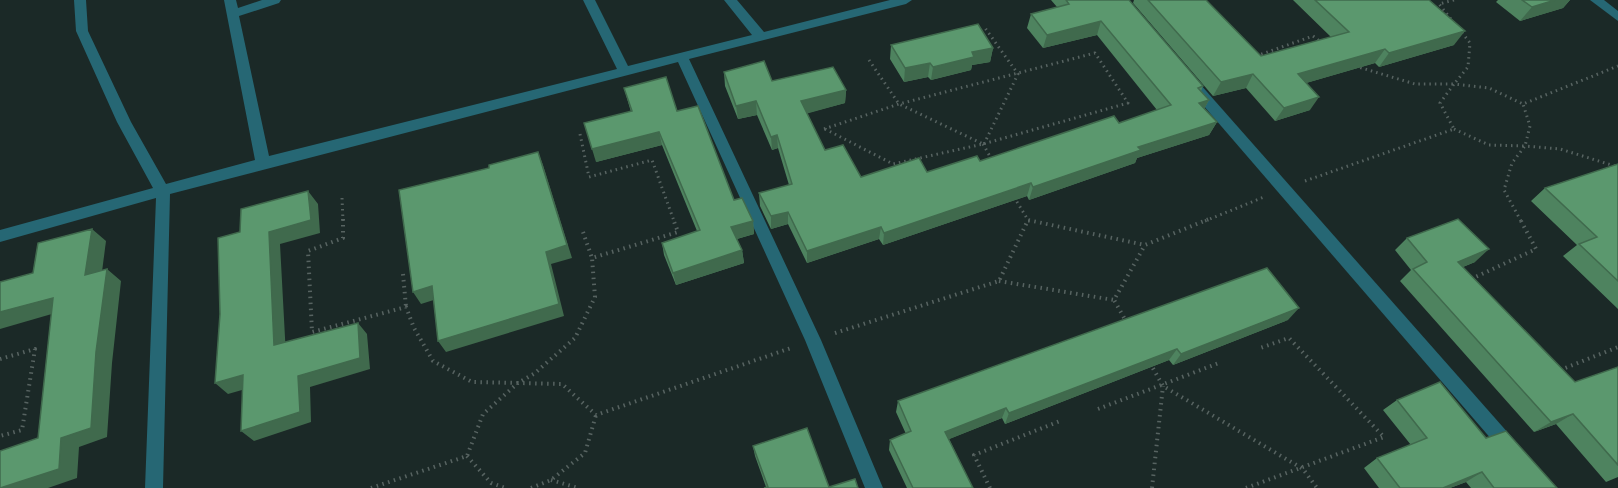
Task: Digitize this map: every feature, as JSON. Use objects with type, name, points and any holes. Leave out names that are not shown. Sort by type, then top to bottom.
[{"type":"street","points":[[80,0],[82,31],[124,122],[163,192],[154,488]]},
{"type":"street","points":[[263,164],[232,7],[275,0]]},
{"type":"street","points":[[589,0],[625,72]]},
{"type":"street","points":[[730,0],[761,37]]},
{"type":"street","points":[[0,236],[263,164],[906,0]]},
{"type":"street","points":[[1596,0],[1618,17]]},
{"type":"street","points":[[682,57],[813,340],[874,488]]},
{"type":"street","points":[[1182,72],[1522,462]]},
{"type":"path","points":[[1454,0],[1439,4],[1470,43],[1468,67],[1440,103],[1454,129],[1489,145],[1560,149],[1618,167]]},
{"type":"path","points":[[985,28],[1018,74]]},
{"type":"path","points":[[1249,48],[1256,56],[1313,36],[1331,49]]},
{"type":"path","points":[[1095,53],[1128,103],[983,144],[893,164],[824,129],[898,104],[1095,53]]},
{"type":"path","points":[[869,60],[898,104],[983,144],[994,163]]},
{"type":"path","points":[[1350,62],[1360,69],[1415,84],[1454,84],[1489,88],[1523,104],[1618,66]]},
{"type":"path","points":[[983,144],[1018,74]]},
{"type":"path","points":[[1478,288],[1469,280],[1536,249],[1504,190],[1512,164],[1525,146],[1530,126],[1523,104]]},
{"type":"path","points":[[1011,192],[1028,220],[1145,245],[1282,189],[1454,129]]},
{"type":"path","points":[[580,134],[590,177],[652,160],[678,232],[592,258]]},
{"type":"path","points":[[342,198],[343,238],[308,251],[312,332],[406,307]]},
{"type":"path","points":[[999,281],[1028,220]]},
{"type":"path","points":[[467,456],[483,414],[518,382],[535,373],[575,338],[596,297],[592,258],[583,232]]},
{"type":"path","points":[[1114,300],[1145,245]]},
{"type":"path","points":[[403,274],[406,307],[414,328],[433,361],[472,382],[562,384],[596,415]]},
{"type":"path","points":[[596,415],[813,340],[999,281],[1114,300]]},
{"type":"path","points":[[1114,300],[1130,329]]},
{"type":"path","points":[[1246,488],[1303,469],[1384,437],[1289,338],[1260,348]]},
{"type":"path","points":[[1551,363],[1559,371],[1618,347]]},
{"type":"path","points":[[0,359],[35,349],[22,430],[0,436]]},
{"type":"path","points":[[1146,357],[1162,386],[1303,469],[1317,488]]},
{"type":"path","points":[[1098,409],[1219,363]]},
{"type":"path","points":[[1152,488],[1162,386]]},
{"type":"path","points":[[531,488],[551,480],[585,453],[596,415]]},
{"type":"path","points":[[990,488],[974,456],[1060,421]]},
{"type":"path","points":[[372,488],[467,456]]},
{"type":"path","points":[[467,456],[491,483],[505,488]]},
{"type":"path","points":[[551,480],[578,488]]},
{"type":"building","points":[[1066,0],[1129,0],[1203,86],[1198,88],[1209,100],[1199,103],[1217,122],[1138,147],[1141,150],[1033,187],[1031,183],[884,233],[881,227],[807,251],[788,212],[771,216],[759,193],[792,184],[777,135],[771,137],[756,101],[736,106],[724,72],[764,61],[772,81],[833,67],[846,90],[801,101],[825,150],[843,145],[861,177],[919,158],[927,172],[977,156],[980,161],[1114,116],[1119,123],[1171,105],[1101,21],[1047,35],[1031,14],[1069,4]]},
{"type":"building","points":[[1148,0],[1206,0],[1261,56],[1349,32],[1315,0],[1429,0],[1465,31],[1389,53],[1385,49],[1298,74],[1319,97],[1284,108],[1253,74],[1221,82]]},
{"type":"building","points":[[1522,0],[1555,0],[1532,7]]},
{"type":"building","points":[[978,24],[993,48],[972,52],[974,57],[933,67],[930,63],[905,68],[891,45]]},
{"type":"building","points":[[666,77],[677,111],[698,106],[734,200],[742,198],[753,221],[731,227],[742,250],[673,273],[662,243],[700,230],[659,132],[592,149],[584,123],[632,111],[624,88]]},
{"type":"building","points":[[538,152],[567,245],[546,252],[559,304],[438,341],[432,286],[413,292],[399,190],[489,168],[489,165]]},
{"type":"building","points":[[1618,164],[1618,281],[1579,244],[1597,237],[1545,188]]},
{"type":"building","points":[[308,191],[311,220],[269,232],[274,345],[358,323],[360,358],[298,376],[300,412],[241,431],[243,375],[215,383],[220,314],[218,238],[240,232],[241,209]]},
{"type":"building","points":[[1458,219],[1489,249],[1458,262],[1575,382],[1618,367],[1618,465],[1573,414],[1551,422],[1413,269],[1427,262],[1407,238]]},
{"type":"building","points":[[92,229],[85,275],[107,269],[96,352],[91,428],[61,438],[59,469],[0,488],[0,451],[38,438],[53,298],[0,312],[0,282],[33,273],[38,243]]},
{"type":"building","points":[[1267,268],[1299,308],[1181,354],[1177,349],[1009,413],[1006,408],[945,432],[973,488],[913,488],[890,440],[911,431],[898,401]]},
{"type":"building","points":[[1440,382],[1486,438],[1506,431],[1557,488],[1494,488],[1482,472],[1443,488],[1400,488],[1377,458],[1427,438],[1397,400]]},
{"type":"building","points":[[807,428],[829,487],[855,479],[858,488],[764,488],[768,487],[753,446]]}]
